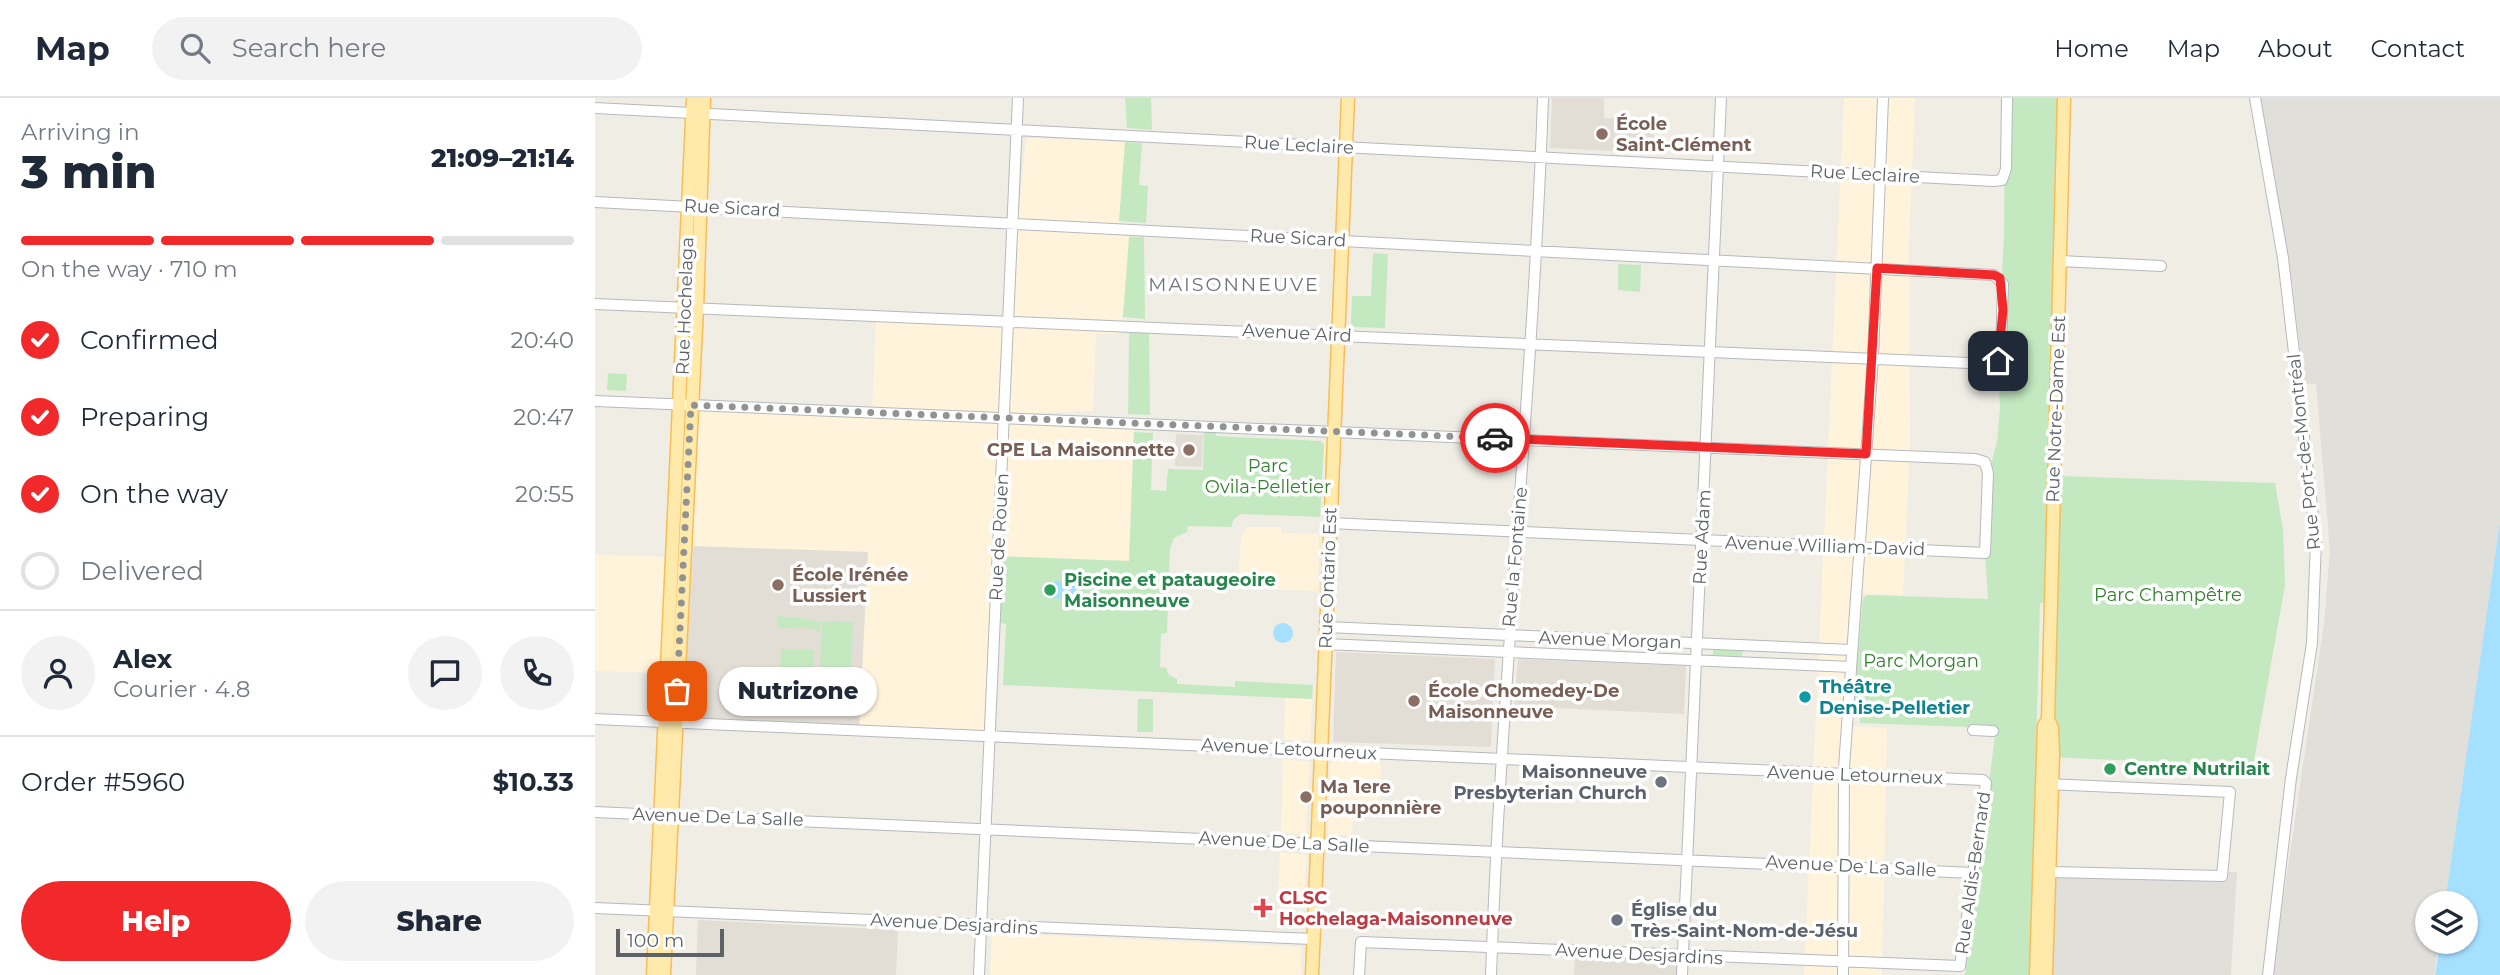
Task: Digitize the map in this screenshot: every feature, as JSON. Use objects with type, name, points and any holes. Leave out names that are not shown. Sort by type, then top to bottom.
[{"type":"main road","name":"Rue Hochelaga","points":[[693,98],[698,114]]},
{"type":"main road","name":"Rue Hochelaga","points":[[664,975],[662,910],[670,723],[698,114],[704,98]]},
{"type":"main road","name":"Rue Ontario Est","points":[[1312,975],[1348,98]]},
{"type":"main road","name":"Rue Notre-Dame Est","points":[[2046,975],[2050,872],[2043,726],[2048,719],[2064,98]]},
{"type":"main road","name":"Rue Notre-Dame Est","points":[[2036,975],[2047,784]]},
{"type":"main road","name":"Rue Hochelaga","points":[[653,975],[662,910]]},
{"type":"street","name":"Rue de Rouen","points":[[979,975],[1018,98]]},
{"type":"street","name":"Rue la Fontaine","points":[[1491,975],[1507,651],[1532,343],[1543,98]]},
{"type":"street","name":"Rue Adam","points":[[1682,975],[1712,351],[1721,98]]},
{"type":"street","points":[[1843,975],[1845,775],[1850,667],[1873,358],[1884,98]]},
{"type":"street","name":"Rue Leclaire","points":[[595,108],[1880,176],[2002,180],[2006,169],[2007,98]]},
{"type":"street","name":"Rue Port-de-Montréal","points":[[2255,98],[2283,258],[2315,541],[2312,643],[2291,778],[2268,975]]},
{"type":"street","name":"Rue Sicard","points":[[595,202],[1994,275],[2000,278],[2003,310],[1998,361]]},
{"type":"street","points":[[2060,261],[2161,266]]},
{"type":"street","name":"Avenue Aird","points":[[595,304],[1998,361]]},
{"type":"street","points":[[595,401],[1866,454]]},
{"type":"street","name":"Avenue William-David","points":[[1330,523],[1985,553],[1988,472],[1985,462],[1975,458],[1866,454]]},
{"type":"street","name":"Avenue Morgan","points":[[1326,627],[1852,650]]},
{"type":"street","name":"Avenue Morgan","points":[[1325,645],[1850,667]]},
{"type":"street","name":"Avenue Letourneux","points":[[595,719],[1983,780]]},
{"type":"street","points":[[1973,730],[1993,732]]},
{"type":"street","name":"Rue Aldis-Bernard","points":[[1960,966],[1982,824],[1986,783],[1983,780]]},
{"type":"street","points":[[2047,784],[2231,792],[2222,876],[2050,872]]},
{"type":"street","name":"Avenue De La Salle","points":[[595,812],[1973,873]]},
{"type":"street","name":"Avenue Desjardins","points":[[595,908],[1313,939]]},
{"type":"street","name":"Avenue Desjardins","points":[[1359,975],[1361,942],[1960,966]]},
{"type":"shaded area","name":"École Saint-Clément","points":[[1552,98],[1604,98],[1604,118],[1655,119],[1653,153],[1550,148]]},
{"type":"shaded area","points":[[1844,98],[1915,98],[1909,245],[1910,445],[1903,595],[1852,593],[1845,726],[1887,728],[1882,975],[1804,975]]},
{"type":"shaded area","points":[[2260,98],[2500,98],[2500,521],[2447,891],[2415,891],[2415,954],[2437,954],[2434,975],[2272,975],[2324,623],[2330,551],[2316,384],[2304,384],[2292,279]]},
{"type":"shaded area","points":[[1026,138],[1125,142],[1119,221],[1130,238],[1123,314],[1118,334],[1096,334],[1093,411],[974,415],[1134,424],[1129,561],[998,556],[989,736],[859,730],[868,552],[684,548],[690,405],[872,413],[876,314],[1009,320]]},
{"type":"shaded area","name":"CPE La Maisonnette","points":[[1176,434],[1203,435],[1202,467],[1175,466]]},
{"type":"shaded area","points":[[1247,527],[1281,527],[1281,533],[1319,534],[1318,591],[1238,588],[1241,535]]},
{"type":"shaded area","points":[[693,546],[868,552],[859,730],[675,724],[679,636],[689,619]]},
{"type":"shaded area","points":[[595,555],[674,557],[668,673],[595,671]]},
{"type":"shaded area","name":"École Chomedey-De Maisonneuve","points":[[1336,652],[1495,659],[1491,747],[1333,742]]},
{"type":"shaded area","points":[[1518,659],[1686,666],[1684,714],[1514,706]]},
{"type":"shaded area","points":[[1285,698],[1312,699],[1310,740],[1284,740]]},
{"type":"shaded area","points":[[1283,759],[1310,762],[1306,833],[1281,833]]},
{"type":"shaded area","points":[[1335,761],[1381,763],[1380,804],[1357,804],[1351,835],[1328,835],[1330,764]]},
{"type":"shaded area","points":[[1280,852],[1307,855],[1304,894],[1278,892]]},
{"type":"shaded area","points":[[2054,868],[2237,872],[2231,975],[2050,975]]},
{"type":"shaded area","points":[[698,920],[898,930],[896,975],[696,975]]},
{"type":"shaded area","points":[[992,933],[1301,947],[1301,975],[990,975]]},
{"type":"shaded area","points":[[1575,950],[1683,956],[1682,975],[1574,975]]},
{"type":"green space","points":[[1125,98],[1151,98],[1152,130],[1127,128]]},
{"type":"green space","name":"Parc Morgan","points":[[2005,98],[2064,98],[2051,603],[2040,603],[2030,975],[1965,975],[1996,728],[1860,723],[1860,718],[1855,717],[1853,712],[1863,598],[1867,595],[1988,599],[1985,553],[1992,460],[1997,442],[2000,408],[1998,361],[2004,234]]},
{"type":"green space","points":[[1125,142],[1142,143],[1139,185],[1148,186],[1146,223],[1119,221]]},
{"type":"green space","points":[[1129,237],[1144,237],[1145,319],[1123,317]]},
{"type":"green space","points":[[1373,253],[1388,254],[1385,328],[1354,327],[1351,323],[1352,296],[1371,296]]},
{"type":"green space","points":[[1618,264],[1641,265],[1640,292],[1618,290]]},
{"type":"green space","points":[[1129,333],[1149,333],[1150,415],[1128,414]]},
{"type":"green space","points":[[608,373],[627,374],[626,391],[607,390]]},
{"type":"green space","name":"Parc Ovila-Pelletier","points":[[1204,425],[1216,425],[1216,436],[1321,441],[1324,445],[1320,517],[1241,514],[1234,519],[1231,527],[1188,526],[1187,532],[1174,538],[1170,549],[1167,633],[1161,634],[1160,667],[1166,668],[1169,675],[1177,679],[1177,684],[1235,687],[1235,681],[1313,685],[1312,699],[1003,685],[1006,624],[995,622],[998,556],[1129,561],[1134,432],[1153,433],[1151,490],[1166,491],[1168,469],[1203,470]]},
{"type":"green space","name":"Parc Champêtre","points":[[2058,476],[2275,483],[2283,530],[2285,585],[2253,766],[2048,757]]},
{"type":"green space","points":[[778,616],[803,618],[803,626],[804,620],[820,621],[819,631],[803,627],[778,628]]},
{"type":"green space","points":[[822,621],[853,622],[851,672],[820,670]]},
{"type":"green space","points":[[1713,648],[1743,649],[1742,656],[1713,655]]},
{"type":"green space","points":[[781,649],[814,650],[813,670],[780,669]]},
{"type":"green space","points":[[1138,699],[1153,699],[1153,732],[1137,732]]},
{"type":"water","points":[[2500,521],[2500,975],[2435,975],[2438,954],[2478,954],[2478,891],[2447,891]]},
{"type":"water","points":[[1063,569],[1076,570],[1074,599],[1046,598],[1047,581],[1062,582]]},
{"type":"water","points":[[1283,623],[1290,626],[1293,633],[1290,640],[1283,643],[1276,640],[1273,633],[1276,626]]},
{"type":"way so far","points":[[677,691],[691,405],[1495,438]]},
{"type":"place","name":"École Saint-Clément","points":[[1602,134]]},
{"type":"place","name":"CPE La Maisonnette","points":[[1189,450]]},
{"type":"place","name":"École Irénée Lussiert","points":[[778,585]]},
{"type":"place","name":"Piscine et pataugeoire Maisonneuve","points":[[1050,590]]},
{"type":"place","name":"Nutrizone","points":[[677,691]]},
{"type":"place","name":"Théâtre Denise-Pelletier","points":[[1805,697]]},
{"type":"place","name":"École Chomedey-De Maisonneuve","points":[[1414,701]]},
{"type":"place","name":"Centre Nutrilait","points":[[2110,769]]},
{"type":"place","name":"Maisonneuve Presbyterian Church","points":[[1661,782]]},
{"type":"place","name":"Ma 1ere pouponnière","points":[[1306,797]]},
{"type":"place","name":"CLSC Hochelaga-Maisonneuve","points":[[1263,908]]},
{"type":"place","name":"Église du Très-Saint-Nom-de-Jésu","points":[[1617,920]]},
{"type":"district","name":"MAISONNEUVE","points":[[1234,284]]},
{"type":"route","points":[[1495,438],[1866,454],[1877,268],[1994,275],[2000,278],[2003,284],[2003,310],[2001,355],[1998,361]]}]
